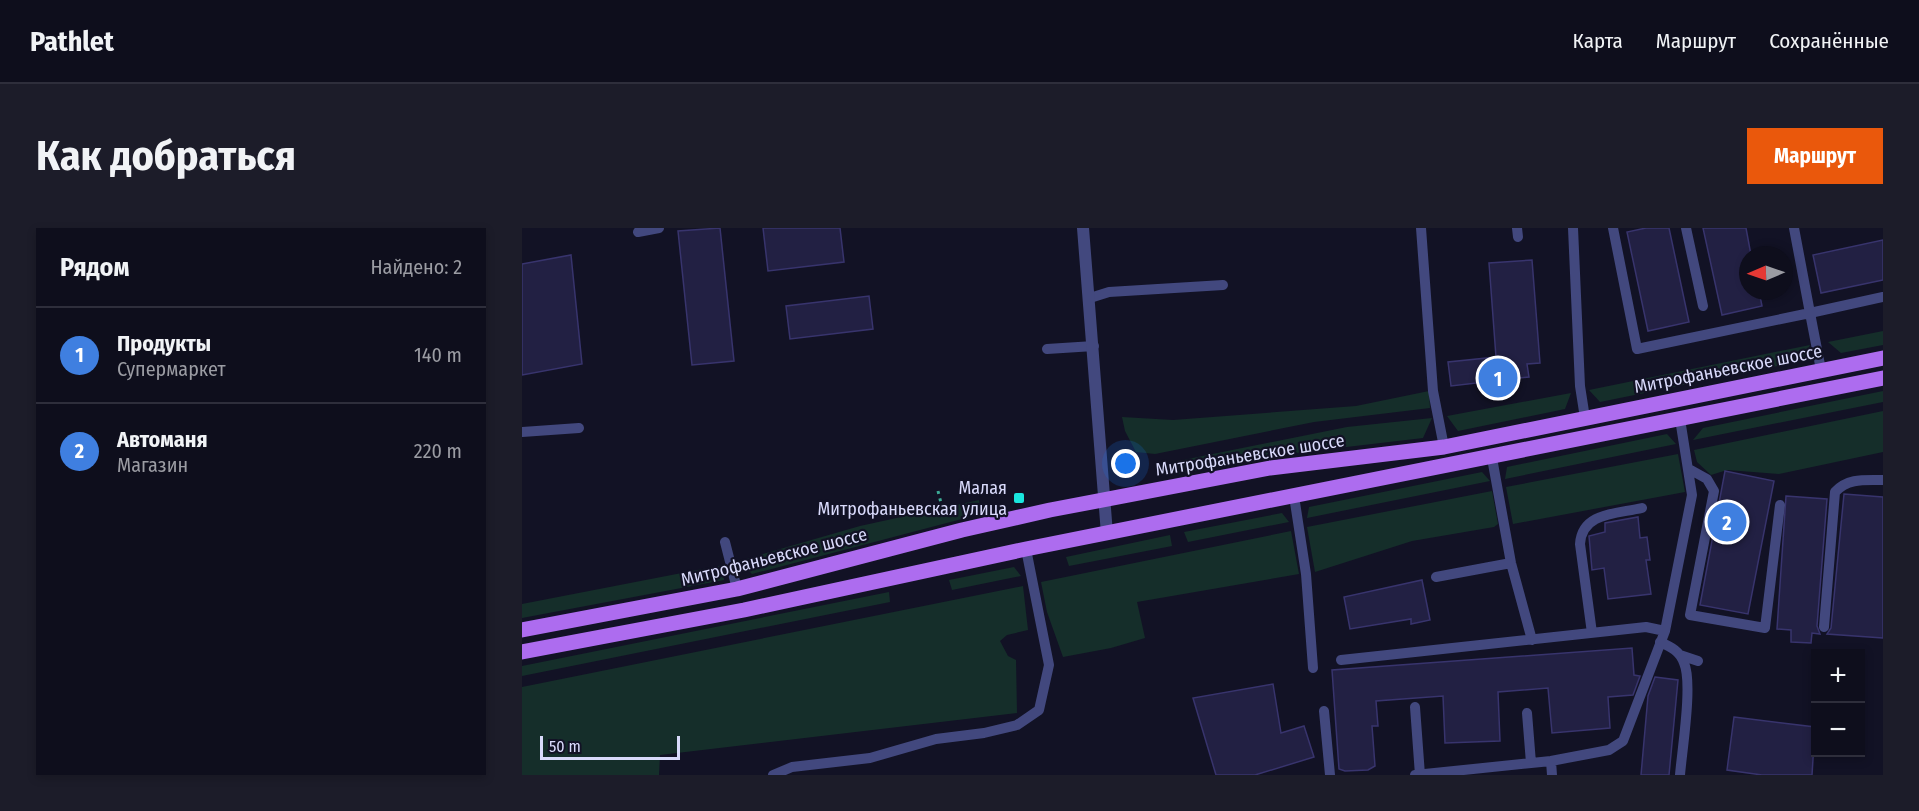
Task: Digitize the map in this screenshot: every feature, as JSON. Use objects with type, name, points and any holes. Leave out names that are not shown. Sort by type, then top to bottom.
[{"type":"main road","name":"Митрофаньевское шоссе","points":[[522,630],[737,589],[962,530],[1105,500],[1270,468],[1444,447],[1883,358]]},
{"type":"main road","points":[[522,652],[807,597],[1026,549],[1492,458],[1883,378]]},
{"type":"street","points":[[1083,228],[1107,534]]},
{"type":"lane","points":[[638,232],[659,228]]},
{"type":"lane","points":[[1421,228],[1433,391],[1444,447]]},
{"type":"lane","points":[[1573,228],[1580,386],[1585,418]]},
{"type":"lane","points":[[1613,228],[1637,349],[1883,297]]},
{"type":"lane","points":[[1686,228],[1703,306]]},
{"type":"lane","points":[[1794,228],[1821,370]]},
{"type":"lane","points":[[1090,298],[1109,292],[1223,285]]},
{"type":"lane","points":[[1047,349],[1094,346]]},
{"type":"lane","points":[[1415,775],[1446,774],[1551,761],[1609,750],[1623,741],[1665,630],[1692,495],[1680,419]]},
{"type":"lane","points":[[522,432],[579,428]]},
{"type":"lane","points":[[1492,458],[1511,563],[1532,639]]},
{"type":"lane","points":[[1689,469],[1707,479],[1714,492],[1690,615],[1765,628],[1780,505]]},
{"type":"lane","points":[[1824,627],[1835,492],[1843,484],[1854,480],[1883,480]]},
{"type":"lane","points":[[1294,496],[1306,574],[1313,668]]},
{"type":"lane","points":[[1592,633],[1581,532],[1585,524],[1596,518],[1642,508]]},
{"type":"lane","points":[[725,542],[737,589]]},
{"type":"lane","points":[[773,775],[792,767],[870,759],[936,739],[984,733],[1017,725],[1039,710],[1049,665],[1026,549]]},
{"type":"lane","points":[[1436,577],[1511,563]]},
{"type":"lane","points":[[1341,660],[1646,627],[1665,630]]},
{"type":"lane","points":[[1660,642],[1672,647],[1680,655],[1698,662]]},
{"type":"lane","points":[[1680,655],[1688,677],[1680,775]]},
{"type":"lane","points":[[1415,707],[1420,775]]},
{"type":"lane","points":[[1324,711],[1330,775]]},
{"type":"lane","points":[[1527,713],[1531,763]]},
{"type":"lane","points":[[1551,761],[1552,775]]},
{"type":"path","points":[[938,490],[940,503]]},
{"type":"green space","points":[[1883,331],[1883,345],[1841,353],[1828,342]]},
{"type":"green space","points":[[1810,345],[1802,361],[1600,402],[1589,390]]},
{"type":"green space","points":[[1429,391],[1430,408],[1314,422],[1155,454],[1136,452],[1125,431],[1122,417],[1173,420],[1356,406]]},
{"type":"green space","points":[[1883,391],[1883,402],[1693,440],[1703,428]]},
{"type":"green space","points":[[1571,393],[1565,409],[1458,431],[1447,416]]},
{"type":"green space","points":[[1883,411],[1883,452],[1779,474],[1727,470],[1711,475],[1697,462],[1694,450]]},
{"type":"green space","points":[[1432,418],[1423,438],[1262,457],[1175,475],[1173,462],[1347,427]]},
{"type":"green space","points":[[1667,434],[1676,444],[1505,479],[1507,467]]},
{"type":"green space","points":[[1678,454],[1685,492],[1513,524],[1506,487]]},
{"type":"green space","points":[[1482,472],[1490,481],[1307,518],[1309,507]]},
{"type":"green space","points":[[1492,491],[1498,524],[1494,527],[1412,541],[1315,572],[1307,527]]},
{"type":"green space","points":[[979,500],[981,514],[752,574],[739,561],[860,526]]},
{"type":"green space","points":[[1282,513],[1289,522],[1188,542],[1184,532]]},
{"type":"green space","points":[[1291,531],[1299,574],[1137,602],[1145,638],[1111,648],[1063,657],[1047,612],[1041,582]]},
{"type":"green space","points":[[1170,535],[1172,546],[1069,566],[1066,557]]},
{"type":"green space","points":[[723,565],[724,580],[522,618],[522,604]]},
{"type":"green space","points":[[1014,567],[1021,576],[952,590],[949,580]]},
{"type":"green space","points":[[1023,586],[1028,630],[1007,635],[1000,641],[1008,656],[1016,660],[1017,713],[660,755],[659,775],[522,775],[522,687]]},
{"type":"green space","points":[[889,592],[890,602],[522,676],[522,666]]},
{"type":"building","points":[[720,228],[734,361],[692,365],[678,231]]},
{"type":"building","points":[[763,228],[840,228],[844,262],[768,271]]},
{"type":"building","points":[[1646,228],[1669,228],[1689,322],[1648,331],[1627,232]]},
{"type":"building","points":[[1703,228],[1746,228],[1749,246],[1739,246],[1739,300],[1761,300],[1762,306],[1722,315]]},
{"type":"building","points":[[1883,240],[1883,280],[1821,293],[1813,255]]},
{"type":"building","points":[[571,255],[582,364],[522,375],[522,264]]},
{"type":"building","points":[[1532,260],[1540,363],[1527,364],[1529,377],[1451,386],[1448,362],[1496,357],[1489,263]]},
{"type":"building","points":[[869,296],[873,329],[790,339],[786,306]]},
{"type":"building","points":[[1725,471],[1774,481],[1748,614],[1700,605]]},
{"type":"building","points":[[1844,494],[1883,497],[1883,638],[1827,634],[1831,628]]},
{"type":"building","points":[[1786,496],[1827,499],[1817,626],[1820,634],[1812,633],[1811,643],[1791,642],[1791,630],[1777,629]]},
{"type":"building","points":[[1638,517],[1640,538],[1647,537],[1650,560],[1646,560],[1651,594],[1608,599],[1604,568],[1592,570],[1589,536],[1605,532],[1605,523]]},
{"type":"building","points":[[1422,580],[1430,620],[1411,624],[1411,619],[1350,629],[1344,597]]},
{"type":"building","points":[[1632,648],[1634,675],[1640,676],[1633,695],[1608,697],[1610,728],[1552,733],[1548,688],[1498,692],[1500,741],[1445,743],[1443,696],[1376,701],[1378,726],[1372,726],[1375,766],[1368,770],[1339,769],[1332,670]]},
{"type":"building","points":[[1655,677],[1678,680],[1669,775],[1641,775],[1648,696]]},
{"type":"building","points":[[1273,684],[1281,733],[1304,726],[1314,757],[1255,775],[1216,775],[1193,698]]},
{"type":"building","points":[[1734,717],[1811,727],[1812,775],[1762,775],[1727,770]]},
{"type":"place","name":"Продукты","points":[[1498,378]]},
{"type":"place","name":"Малая Митрофаньевская улица","points":[[1019,498]]},
{"type":"place","name":"Автоманя","points":[[1727,522]]}]
